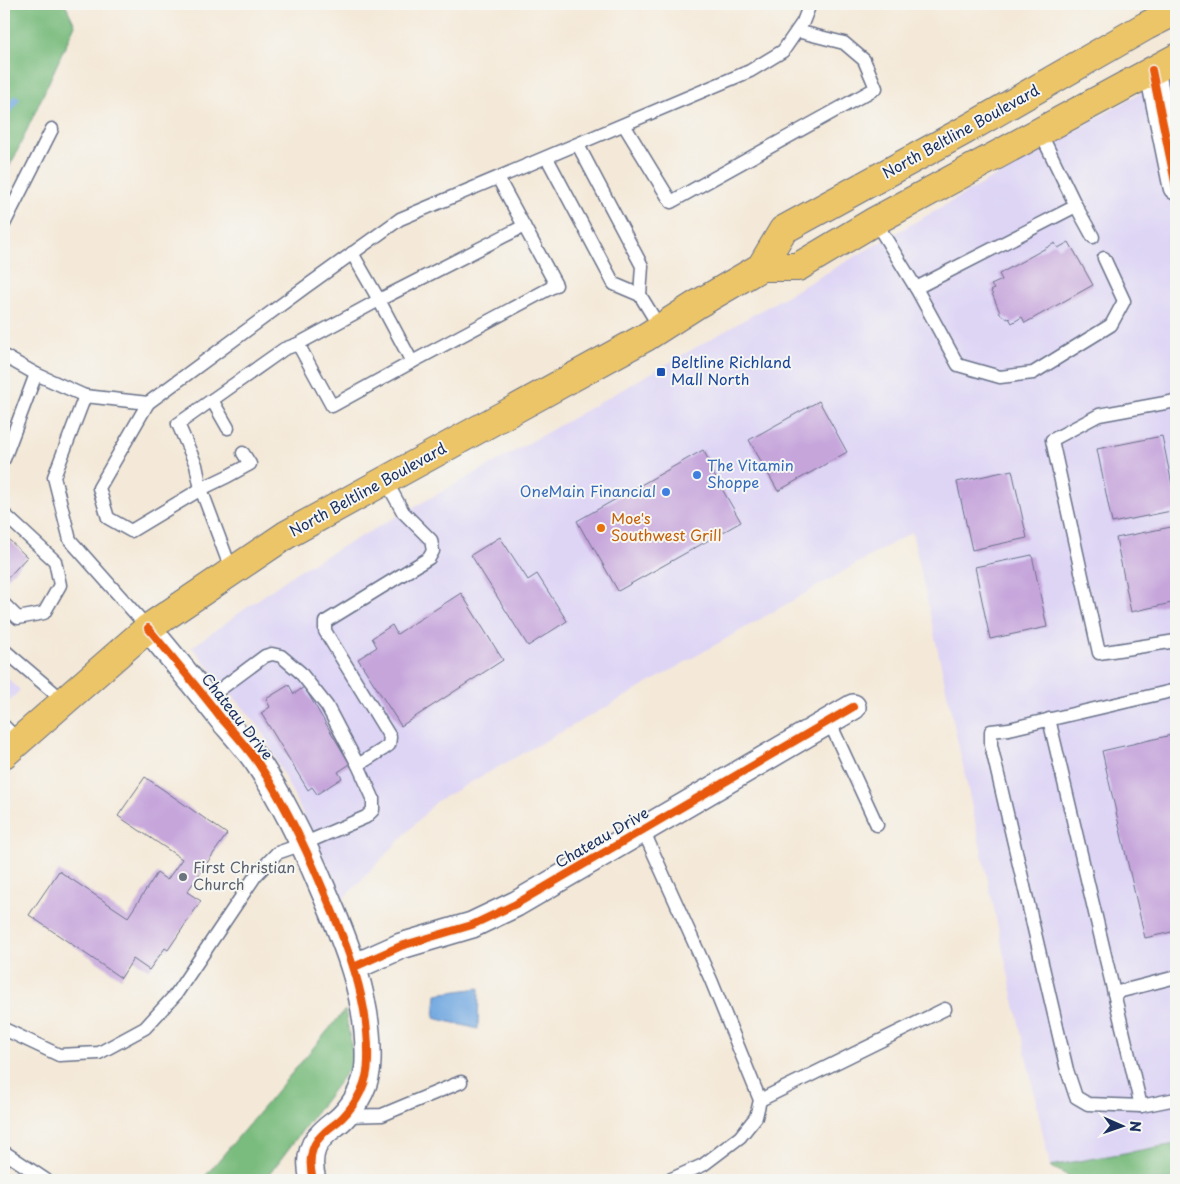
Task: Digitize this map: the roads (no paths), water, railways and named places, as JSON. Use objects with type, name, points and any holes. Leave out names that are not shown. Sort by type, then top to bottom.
[{"type":"main road","name":"North Beltline Boulevard","points":[[9,740],[64,701],[148,628],[286,535],[646,338],[696,305],[760,267],[783,230],[962,132],[1176,10]]},
{"type":"main road","points":[[760,267],[798,267],[875,221],[1176,58]]},
{"type":"street","points":[[1152,70],[1176,188]]},
{"type":"street","name":"Chateau Drive","points":[[148,628],[257,762],[285,806],[304,844],[354,967],[367,1026],[368,1062],[365,1083],[344,1116],[321,1135],[314,1147],[310,1158],[312,1180]]},
{"type":"street","name":"Chateau Drive","points":[[354,967],[401,946],[472,925],[516,904],[853,707]]},
{"type":"lane","points":[[243,453],[250,464],[201,489],[131,531],[108,518],[99,488],[148,403],[352,253],[400,219],[750,71],[782,51],[803,22],[810,4]]},
{"type":"lane","points":[[624,125],[671,202],[876,88],[864,60],[844,43],[797,31]]},
{"type":"lane","points":[[4,224],[52,130]]},
{"type":"lane","points":[[1040,132],[1093,237]]},
{"type":"lane","points":[[578,145],[642,266],[640,295],[660,328]]},
{"type":"lane","points":[[547,158],[614,284],[640,295]]},
{"type":"lane","points":[[298,344],[332,406],[556,285],[498,178]]},
{"type":"lane","points":[[916,288],[1076,206]]},
{"type":"lane","points":[[875,221],[916,288],[958,365],[1000,377],[1033,373],[1111,325],[1124,301],[1104,258]]},
{"type":"lane","points":[[232,572],[201,489],[196,464],[178,424],[284,349],[298,344],[379,300],[524,226]]},
{"type":"lane","points":[[352,253],[412,362]]},
{"type":"lane","points":[[4,356],[36,374],[85,396],[148,403]]},
{"type":"lane","points":[[4,459],[36,374]]},
{"type":"lane","points":[[85,396],[54,477],[70,540],[148,628]]},
{"type":"lane","points":[[212,400],[228,428]]},
{"type":"lane","points":[[1176,401],[1099,415],[1052,440],[1099,653],[1176,641]]},
{"type":"lane","points":[[358,765],[388,745],[390,737],[325,631],[325,622],[429,558],[433,552],[431,540],[403,512],[386,481]]},
{"type":"lane","points":[[4,514],[55,561],[60,585],[44,613],[18,618],[4,604]]},
{"type":"lane","points":[[4,650],[64,701]]},
{"type":"lane","points":[[4,1029],[59,1055],[99,1052],[145,1028],[176,994],[256,875],[277,853],[304,844],[366,817],[373,810],[373,798],[327,706],[300,672],[281,656],[272,654],[265,656],[207,699]]},
{"type":"lane","points":[[1176,690],[1009,729],[992,731],[991,745],[1064,1061],[1076,1097],[1088,1104],[1141,1106],[1176,1099]]},
{"type":"lane","points":[[1048,719],[1141,1106]]},
{"type":"lane","points":[[829,721],[876,825]]},
{"type":"lane","points":[[643,830],[711,980],[760,1100],[756,1117],[740,1137],[703,1165],[669,1180]]},
{"type":"lane","points":[[1114,993],[1176,977]]},
{"type":"lane","points":[[760,1100],[946,1009]]},
{"type":"lane","points":[[344,1116],[382,1115],[461,1082]]},
{"type":"lane","points":[[4,1152],[46,1180]]},
{"type":"water","points":[[479,988],[478,1029],[434,1018],[436,994]]},
{"type":"waterway","points":[[4,118],[16,99]]},
{"type":"place","name":"Beltline Richland Mall North","points":[[661,372]]},
{"type":"place","name":"The Vitamin Shoppe","points":[[697,475]]},
{"type":"place","name":"OneMain Financial","points":[[666,492]]},
{"type":"place","name":"Moe's Southwest Grill","points":[[601,528]]},
{"type":"place","name":"First Christian Church","points":[[183,877]]}]
